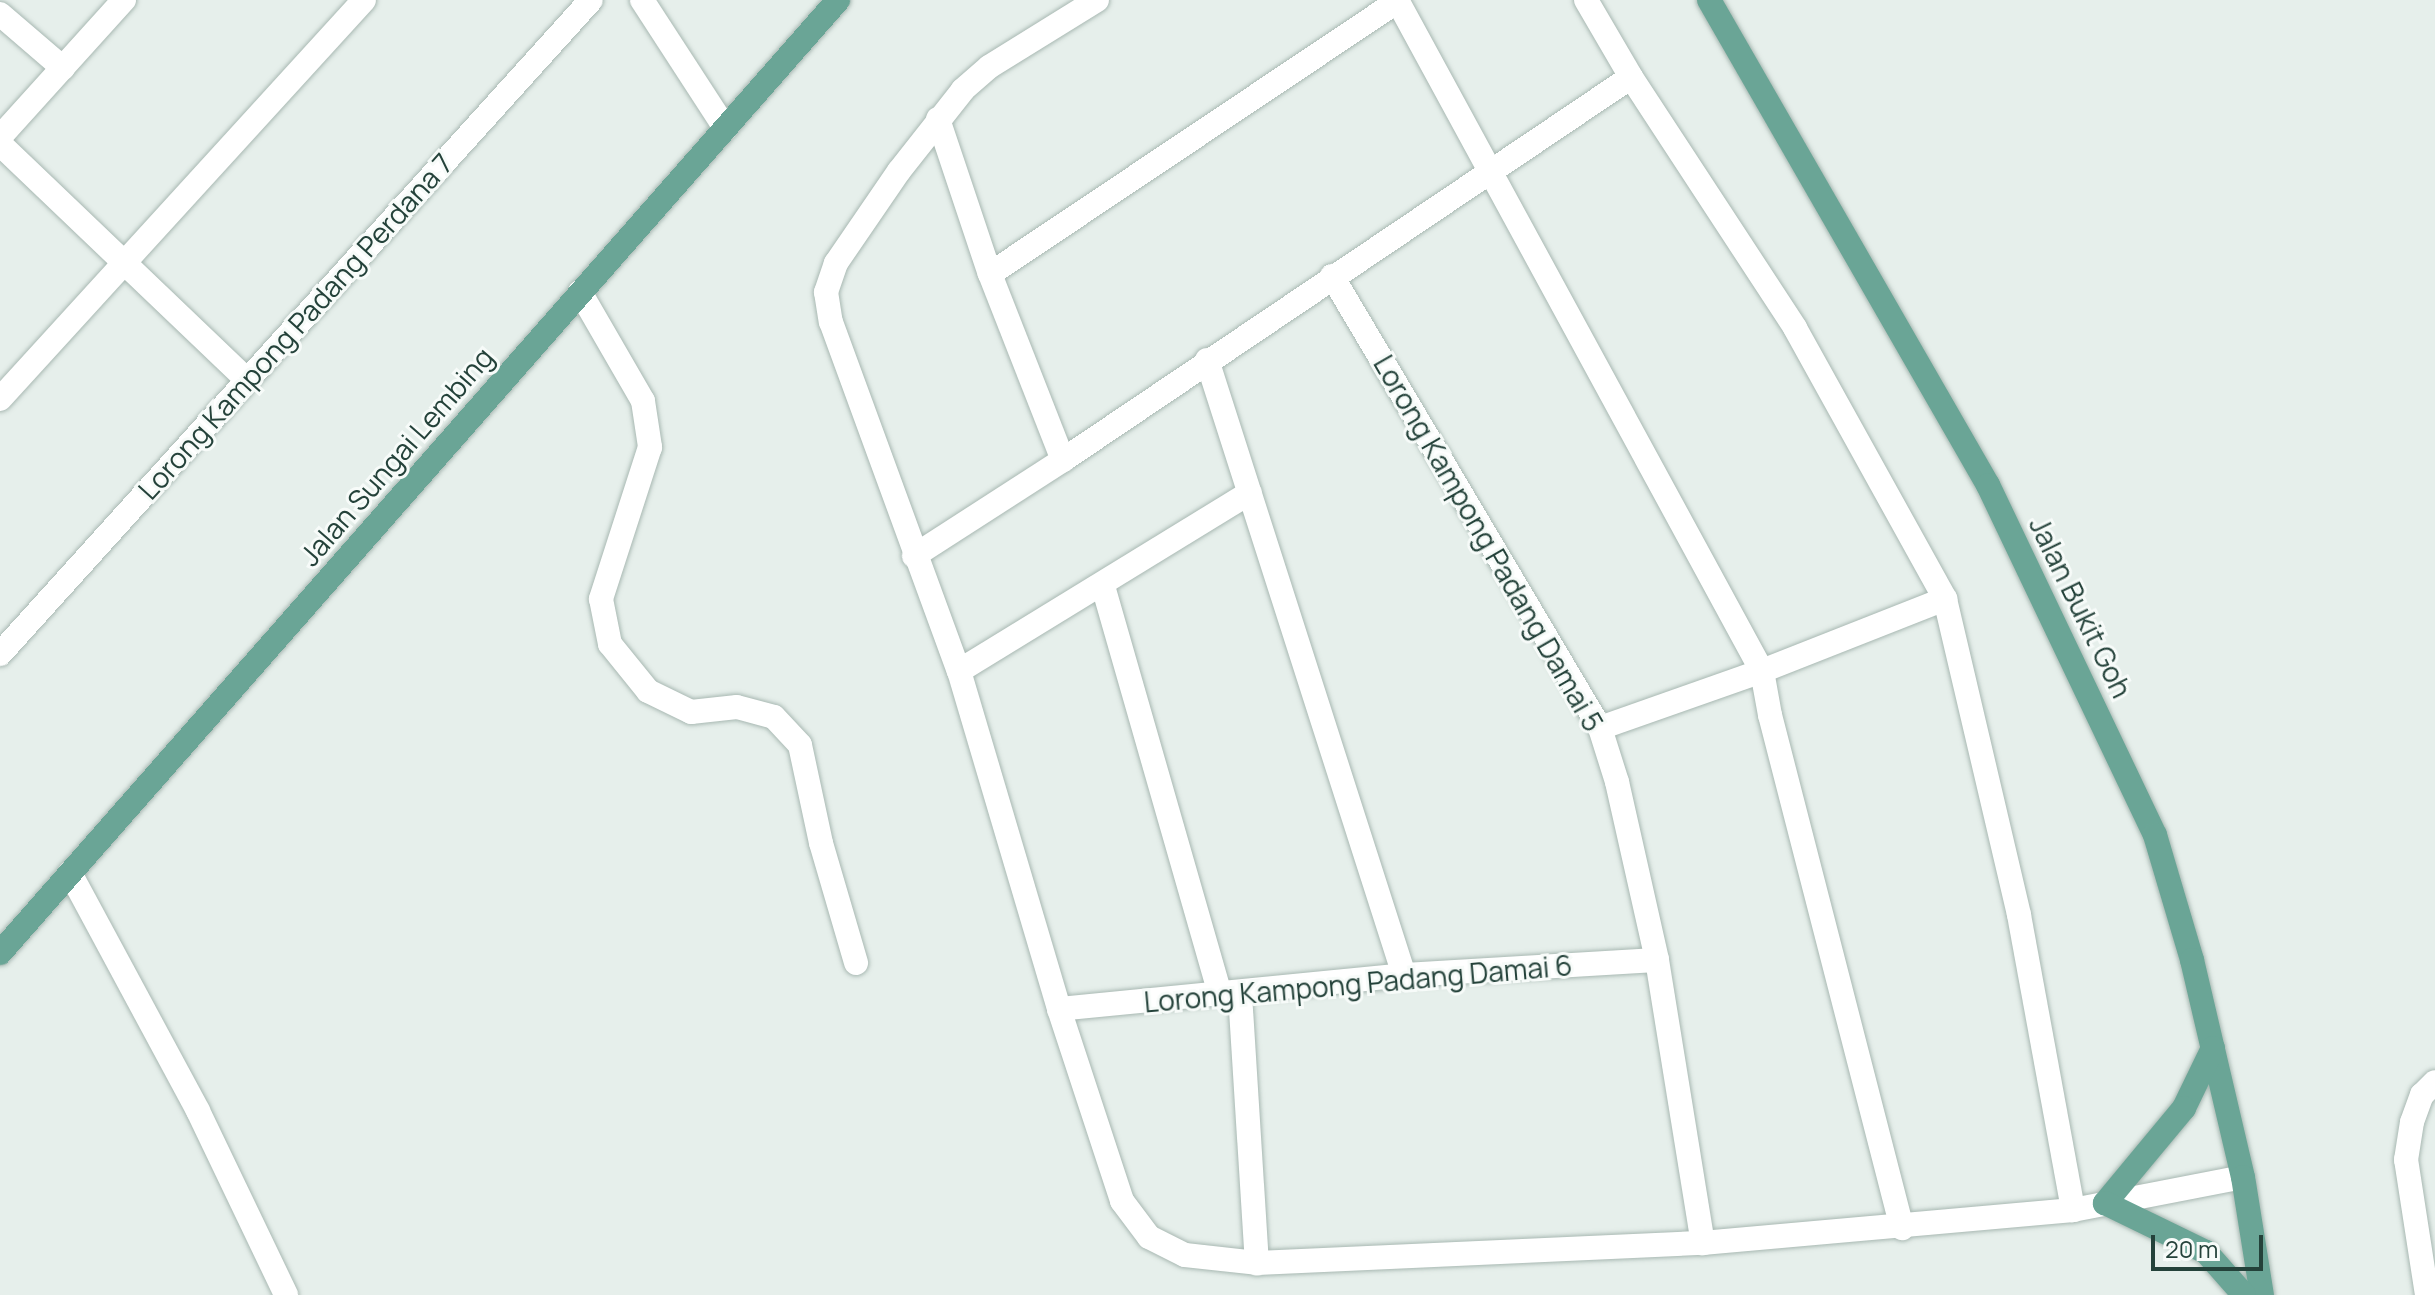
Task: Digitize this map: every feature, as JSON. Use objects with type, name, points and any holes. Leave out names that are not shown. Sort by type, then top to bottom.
[{"type":"main road","name":"Jalan Sungai Lembing","points":[[0,953],[838,0]]},
{"type":"main road","name":"Jalan Bukit Goh","points":[[1709,0],[1988,485],[2102,717],[2155,835],[2192,960],[2213,1048],[2243,1177],[2262,1295]]},
{"type":"main road","points":[[2213,1048],[2184,1108],[2105,1203],[2206,1252],[2244,1295]]},
{"type":"street","points":[[0,137],[124,0]]},
{"type":"street","points":[[0,399],[364,0]]},
{"type":"street","name":"Lorong Kampong Padang Perdana 7","points":[[0,654],[591,0]]},
{"type":"street","points":[[642,0],[725,128]]},
{"type":"street","points":[[1097,0],[989,67],[938,119],[836,263],[826,292],[831,322],[914,556],[959,671],[1059,1009],[1122,1201],[1149,1237],[1185,1255],[1257,1263],[1703,1243],[1902,1228],[2073,1210],[2243,1177]]},
{"type":"street","points":[[1586,0],[1631,77],[1795,328],[1945,599],[2019,915],[2073,1210]]},
{"type":"street","points":[[990,274],[1398,1],[1762,671],[1770,715],[1902,1228]]},
{"type":"street","points":[[0,14],[63,68]]},
{"type":"street","points":[[914,556],[1063,460],[1207,360],[1631,77]]},
{"type":"street","points":[[938,119],[990,274],[1063,460]]},
{"type":"street","points":[[0,144],[246,379]]},
{"type":"street","name":"Lorong Kampong Padang Damai 5","points":[[1332,276],[1600,728],[1617,782],[1657,960],[1703,1243]]},
{"type":"street","points":[[580,292],[643,401],[650,447],[601,599],[610,644],[648,691],[691,712],[737,707],[774,717],[800,745],[821,843],[856,963]]},
{"type":"street","points":[[1207,360],[1404,975]]},
{"type":"street","points":[[959,671],[1103,586],[1250,493]]},
{"type":"street","points":[[1103,586],[1230,994],[1257,1263]]},
{"type":"street","points":[[1600,728],[1762,671],[1945,599]]},
{"type":"street","points":[[70,873],[198,1111],[286,1295]]},
{"type":"street","name":"Lorong Kampong Padang Damai 6","points":[[1059,1009],[1404,975],[1657,960]]},
{"type":"street","points":[[2427,1295],[2406,1160],[2412,1122],[2422,1095],[2435,1082]]}]
